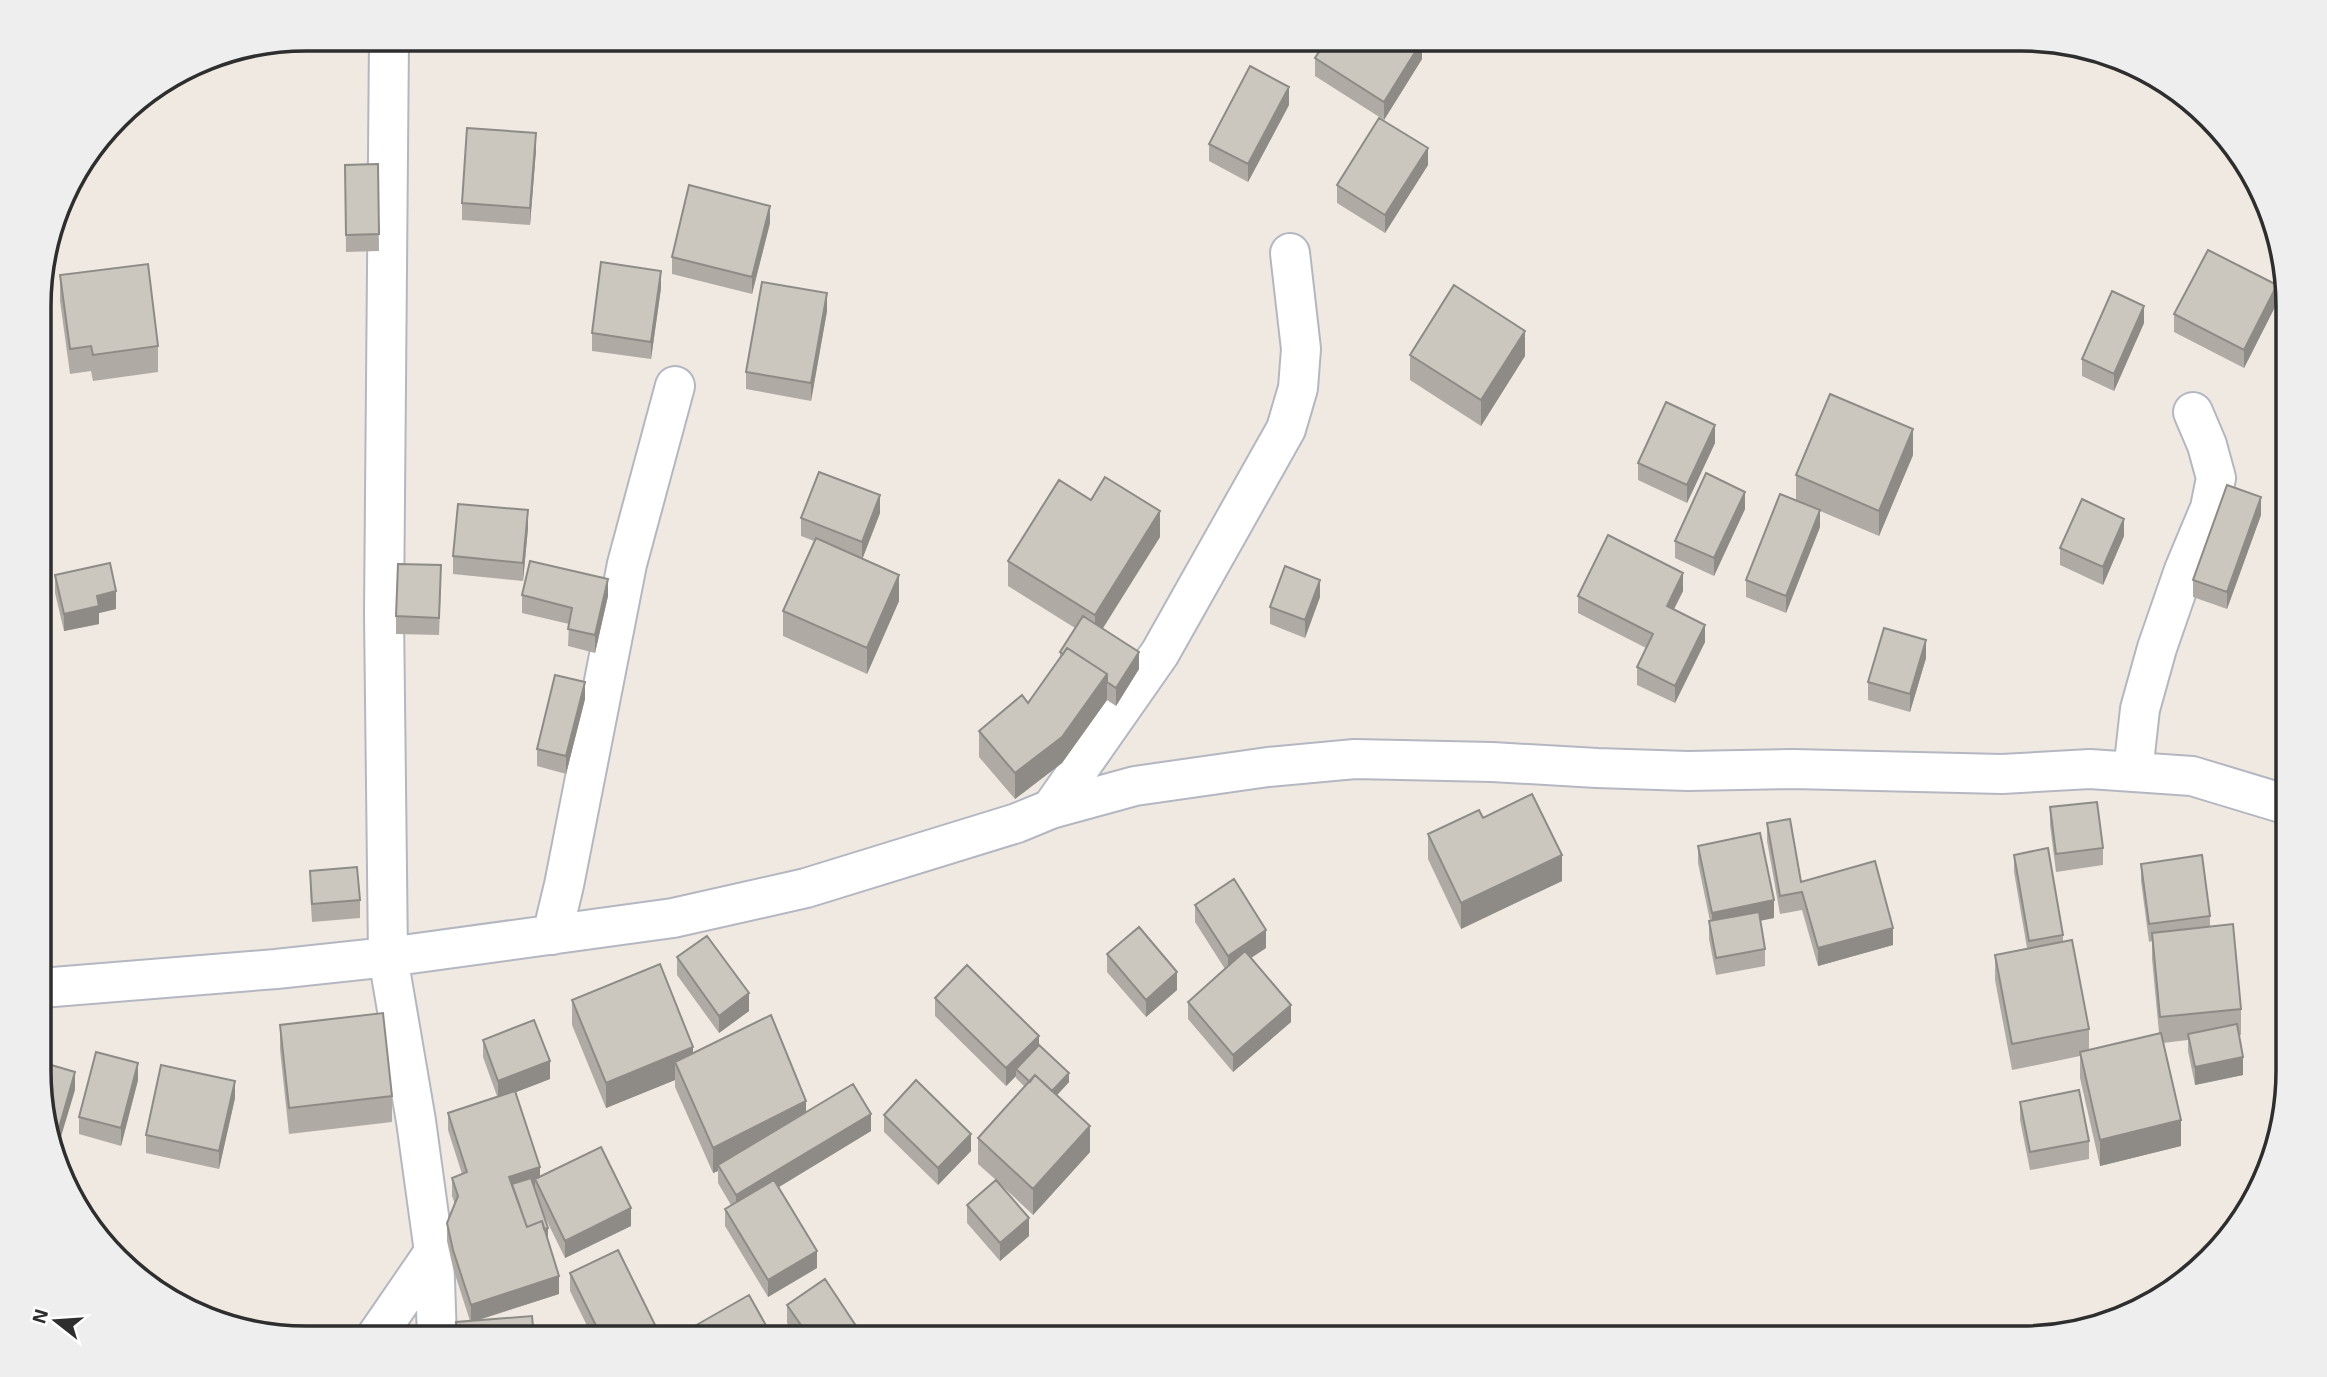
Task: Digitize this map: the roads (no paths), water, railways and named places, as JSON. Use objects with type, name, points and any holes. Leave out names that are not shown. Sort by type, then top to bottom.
[{"type":"street","points":[[389,51],[384,614],[388,957],[416,1121],[434,1252],[437,1326]]},
{"type":"street","points":[[1051,809],[1160,653],[1286,429],[1298,388],[1301,349],[1290,253]]},
{"type":"street","points":[[552,935],[627,564],[675,386]]},
{"type":"street","points":[[2133,772],[2140,709],[2157,648],[2184,570],[2210,508],[2216,478],[2207,445],[2193,412]]},
{"type":"street","points":[[51,987],[388,957],[673,918],[806,888],[1017,823],[1051,809],[1135,786],[1354,759],[1688,771],[1793,769],[2002,774],[2090,769],[2192,776],[2276,801]]},
{"type":"street","points":[[383,1326],[434,1252]]}]
